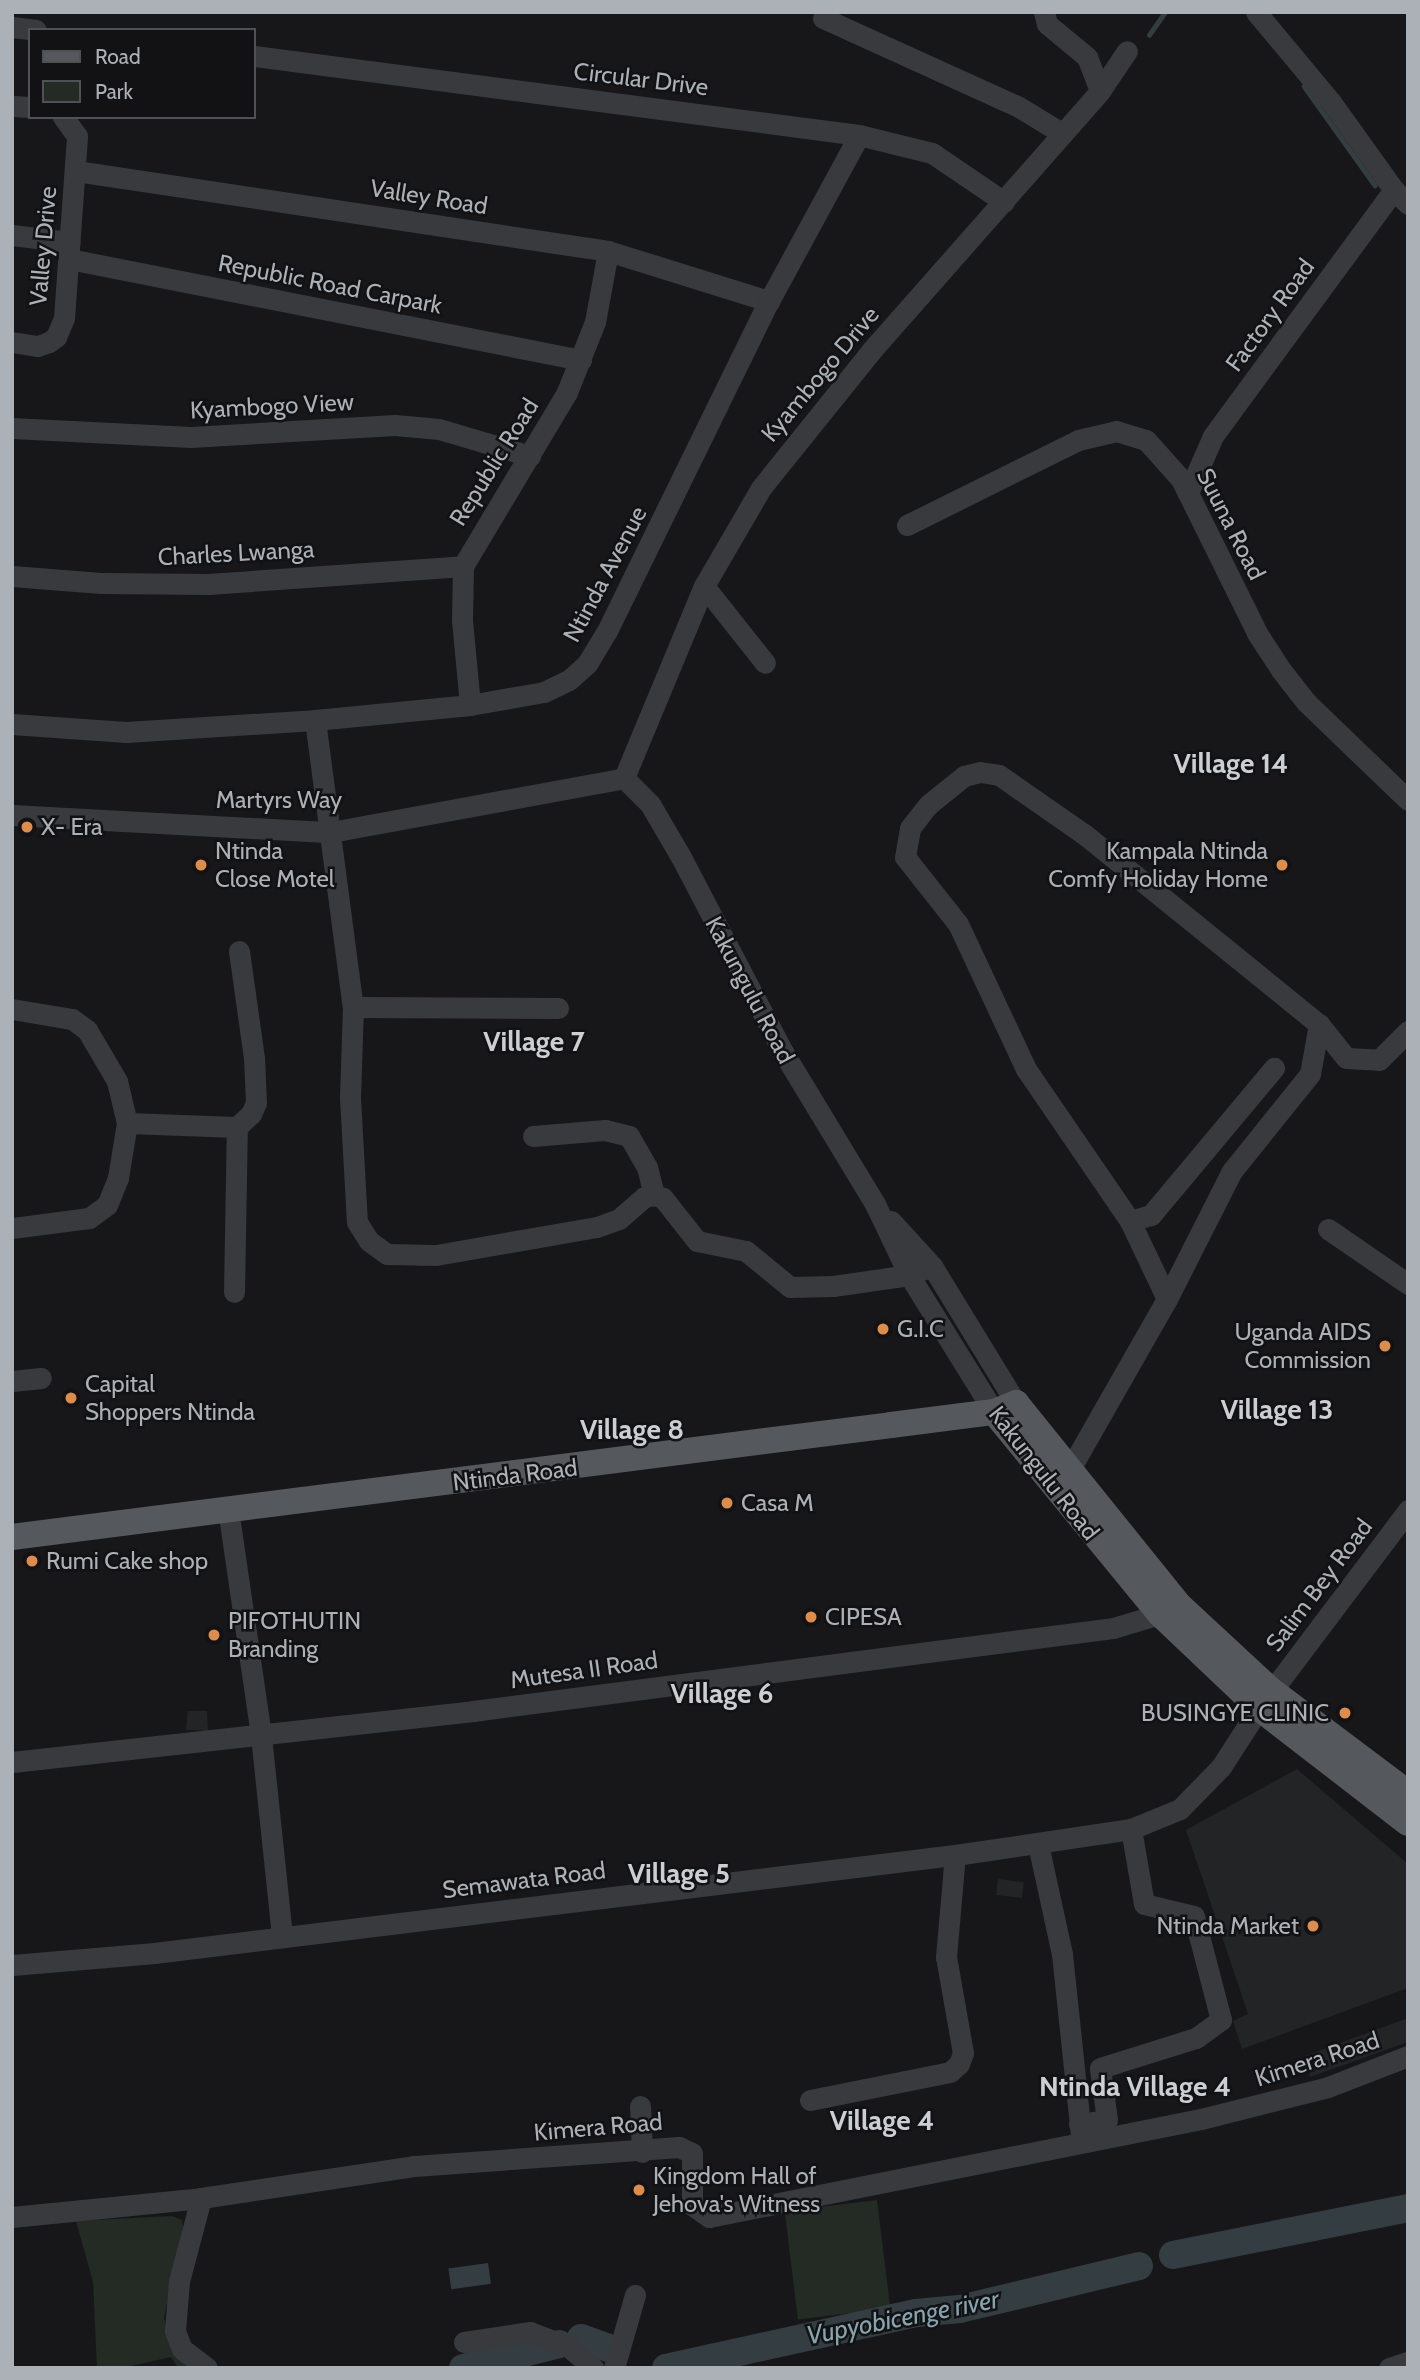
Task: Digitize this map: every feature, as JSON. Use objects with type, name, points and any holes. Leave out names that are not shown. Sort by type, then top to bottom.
[{"type":"main road","name":"Kakungulu Road","points":[[1005,1407],[1170,1609]]},
{"type":"main road","name":"Ntinda Road","points":[[12,1536],[1005,1407]]},
{"type":"main road","points":[[1170,1609],[1265,1699],[1408,1823]]},
{"type":"main road","points":[[1265,1699],[1408,1793]]},
{"type":"street","points":[[1044,12],[1047,24],[1087,57],[1100,90]]},
{"type":"street","points":[[1256,12],[1331,102],[1401,197]]},
{"type":"street","points":[[823,18],[1019,107],[1060,132]]},
{"type":"street","name":"Kyambogo Drive","points":[[624,778],[704,586],[740,519],[786,455],[1004,202],[1060,132],[1100,90],[1127,51]]},
{"type":"street","name":"Circular Drive","points":[[256,56],[859,135],[932,153],[1004,202]]},
{"type":"street","name":"Valley Drive","points":[[12,342],[38,346],[56,337],[64,318],[77,136],[64,119]]},
{"type":"street","name":"Ntinda Avenue","points":[[12,724],[125,733],[315,720],[470,705],[544,692],[569,680],[587,664],[715,418],[769,301],[859,135]]},
{"type":"street","name":"Valley Road","points":[[76,171],[608,251],[769,301]]},
{"type":"street","name":"Factory Road","points":[[1188,493],[1213,436],[1401,197]]},
{"type":"street","name":"Republic Road Carpark","points":[[12,235],[69,251],[581,360]]},
{"type":"street","name":"Republic Road","points":[[470,705],[463,566],[530,456],[581,360],[595,322],[608,251]]},
{"type":"street","name":"Kyambogo View","points":[[12,428],[191,438],[415,426],[530,456]]},
{"type":"street","name":"Suuna Road","points":[[907,525],[1079,440],[1116,431],[1146,440],[1188,493],[1257,633],[1281,670],[1325,721],[1408,800]]},
{"type":"street","name":"Charles Lwanga","points":[[12,576],[102,583],[208,584],[463,566]]},
{"type":"street","points":[[704,586],[765,663]]},
{"type":"street","points":[[315,720],[354,1007],[350,1098],[357,1222],[369,1241],[387,1254],[436,1255],[597,1227],[619,1219],[644,1197],[654,1195],[663,1198],[697,1241],[746,1251],[790,1287],[808,1289],[909,1275],[932,1266]]},
{"type":"street","points":[[1167,1299],[1130,1221],[1026,1069],[953,917],[905,857],[910,828],[928,805],[964,776],[981,772],[999,775],[1084,834],[1319,1024],[1346,1058]]},
{"type":"street","name":"Martyrs Way","points":[[12,815],[331,831],[624,778]]},
{"type":"street","name":"Kakungulu Road","points":[[624,778],[656,814],[783,1052],[875,1204],[909,1275],[1005,1407]]},
{"type":"street","points":[[234,1292],[237,1127],[256,1103],[251,1026],[239,951]]},
{"type":"street","points":[[354,1007],[558,1008]]},
{"type":"street","points":[[12,1009],[72,1019],[87,1030],[117,1081],[127,1123],[118,1178],[107,1205],[89,1218],[12,1228]]},
{"type":"street","points":[[1310,1074],[1319,1024]]},
{"type":"street","points":[[1061,1477],[1167,1299],[1232,1171],[1310,1074],[1346,1058],[1379,1060],[1408,1031]]},
{"type":"street","points":[[1130,1221],[1151,1215],[1274,1068]]},
{"type":"street","points":[[127,1123],[237,1127]]},
{"type":"street","points":[[533,1136],[605,1130],[629,1136],[647,1167],[654,1195]]},
{"type":"street","name":"Kakungulu Road","points":[[875,1204],[932,1266],[1005,1407]]},
{"type":"street","points":[[1328,1229],[1408,1284]]},
{"type":"street","points":[[12,1381],[41,1378]]},
{"type":"street","points":[[228,1509],[261,1736],[282,1937]]},
{"type":"street","name":"Salim Bey Road","points":[[1265,1699],[1408,1510]]},
{"type":"street","name":"Mutesa II Road","points":[[12,1762],[261,1736],[1114,1628],[1170,1609]]},
{"type":"street","name":"Semawata Road","points":[[12,1965],[282,1937],[955,1855],[1130,1829],[1180,1809],[1196,1794],[1221,1767],[1265,1699]]},
{"type":"street","points":[[1038,1844],[1062,1954],[1081,2134],[1107,2120],[1100,2068],[1196,2038],[1221,2020],[1194,1916],[1144,1904],[1130,1829]]},
{"type":"street","points":[[810,2099],[950,2072],[960,2064],[963,2053],[946,1957],[955,1855]]},
{"type":"street","name":"Kimera Road","points":[[12,2217],[201,2198],[414,2166],[642,2152],[679,2147],[692,2152],[692,2205],[709,2217],[1081,2134],[1258,2106],[1328,2087],[1408,2056]]},
{"type":"street","points":[[640,2106],[642,2152]]},
{"type":"street","points":[[201,2198],[179,2281],[175,2331],[182,2349],[207,2368]]},
{"type":"street","points":[[614,2368],[635,2295]]},
{"type":"street","points":[[464,2342],[530,2332],[569,2347],[593,2368]]},
{"type":"street","points":[[1390,2368],[1408,2362]]},
{"type":"shaded area","points":[[188,1711],[207,1711],[208,1731],[186,1730]]},
{"type":"shaded area","name":"Ntinda Market","points":[[1297,1769],[1408,1864],[1408,1988],[1242,2049],[1233,2021],[1248,2014],[1186,1830]]},
{"type":"shaded area","points":[[998,1879],[1024,1882],[1022,1898],[996,1895]]},
{"type":"shaded area","points":[[1408,2018],[1408,2042],[1310,2077],[1305,2056]]},
{"type":"shaded area","points":[[488,2263],[491,2284],[451,2289],[448,2269]]},
{"type":"green space","points":[[877,2200],[890,2308],[798,2320],[785,2211]]},
{"type":"green space","points":[[172,2216],[182,2220],[183,2227],[164,2318],[168,2333],[196,2368],[178,2368],[171,2357],[122,2368],[97,2368],[93,2282],[76,2221]]},
{"type":"waterway","points":[[1149,35],[1165,12]]},
{"type":"waterway","points":[[1304,86],[1375,185]]},
{"type":"waterway","name":"Vupyobicenge river","points":[[1173,2255],[1408,2208]]},
{"type":"waterway","name":"Vupyobicenge river","points":[[666,2368],[916,2313],[960,2309],[1139,2266]]},
{"type":"waterway","name":"Vupyobicenge river","points":[[581,2338],[609,2348]]},
{"type":"waterway","name":"Vupyobicenge river","points":[[463,2368],[559,2344]]},
{"type":"place","name":"X- Era","points":[[27,827]]},
{"type":"place","name":"Ntinda Close Motel","points":[[201,865]]},
{"type":"place","name":"Kampala Ntinda Comfy Holiday Home","points":[[1282,865]]},
{"type":"place","name":"G.I.C","points":[[883,1329]]},
{"type":"place","name":"Uganda AIDS Commission","points":[[1385,1346]]},
{"type":"place","name":"Capital Shoppers Ntinda","points":[[71,1398]]},
{"type":"place","name":"Casa M","points":[[727,1503]]},
{"type":"place","name":"Rumi Cake shop","points":[[32,1561]]},
{"type":"place","name":"CIPESA","points":[[811,1617]]},
{"type":"place","name":"PIFOTHUTIN Branding","points":[[214,1635]]},
{"type":"place","name":"BUSINGYE CLINIC","points":[[1345,1713]]},
{"type":"place","name":"Ntinda Market","points":[[1313,1926]]},
{"type":"place","name":"Kingdom Hall of Jehova's Witness","points":[[639,2190]]},
{"type":"district","name":"Village 14","points":[[1231,763]]},
{"type":"district","name":"Village 7","points":[[534,1041]]},
{"type":"district","name":"Village 13","points":[[1277,1409]]},
{"type":"district","name":"Village 8","points":[[632,1429]]},
{"type":"district","name":"Village 6","points":[[722,1693]]},
{"type":"district","name":"Village 5","points":[[679,1873]]},
{"type":"district","name":"Ntinda Village 4","points":[[1135,2086]]},
{"type":"district","name":"Village 4","points":[[882,2120]]}]
